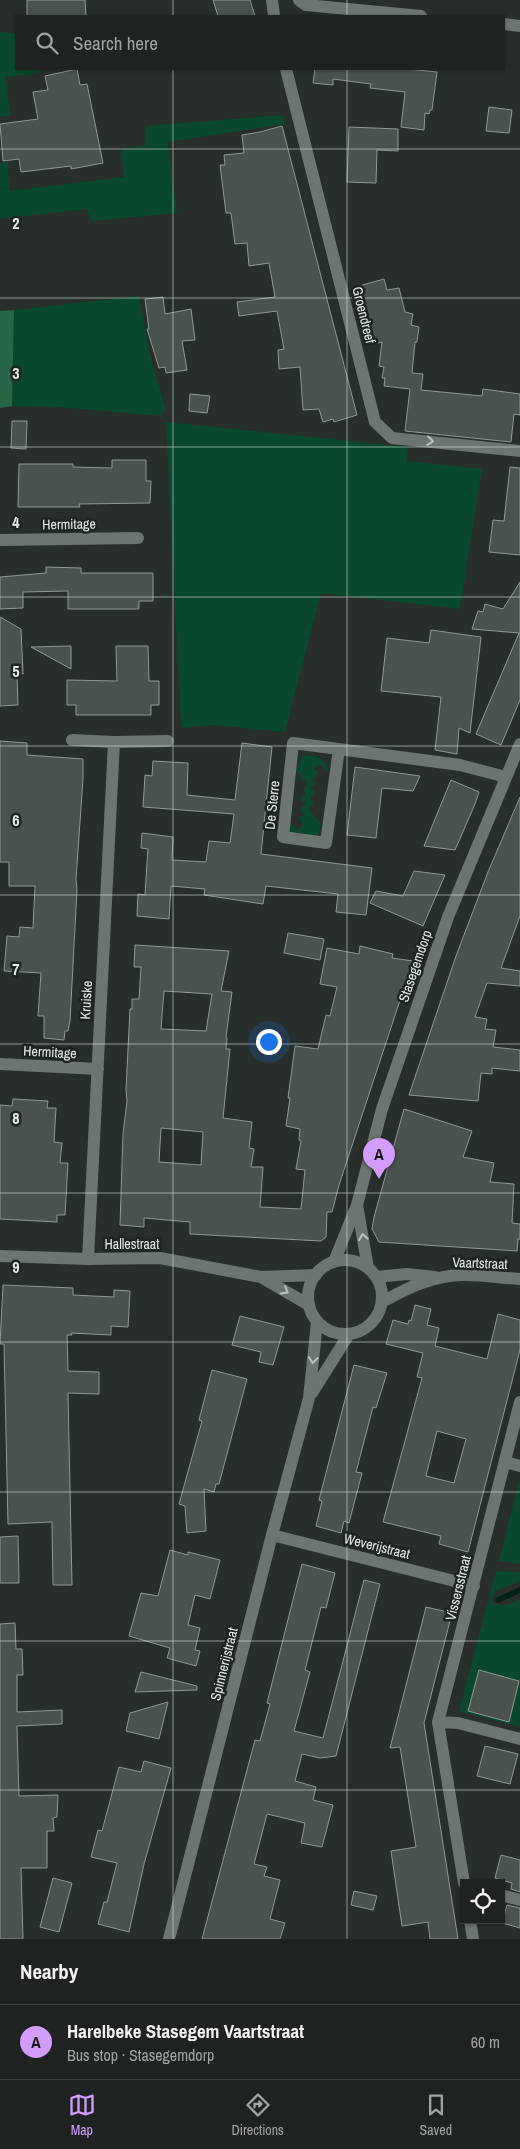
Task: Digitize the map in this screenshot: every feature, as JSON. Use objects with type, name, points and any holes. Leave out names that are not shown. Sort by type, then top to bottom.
[{"type":"street","points":[[272,0],[274,15]]},
{"type":"street","points":[[299,0],[306,5],[411,15]]},
{"type":"street","points":[[505,24],[520,26]]},
{"type":"street","name":"Groendreef","points":[[286,70],[376,422],[383,432],[392,438],[520,451]]},
{"type":"street","name":"Hermitage","points":[[0,540],[138,538]]},
{"type":"street","points":[[72,740],[114,742],[168,741]]},
{"type":"street","name":"Kruiske","points":[[88,1259],[114,742]]},
{"type":"street","name":"De Sterre","points":[[338,749],[326,843],[283,837],[293,743],[460,765],[506,777]]},
{"type":"street","name":"Stasegemdorp","points":[[334,1262],[357,1205],[382,1109],[445,926],[520,744]]},
{"type":"street","name":"Hermitage","points":[[0,1064],[98,1069]]},
{"type":"street","name":"Stasegemdorp","points":[[357,1205],[372,1272]]},
{"type":"street","name":"Hallestraat","points":[[0,1256],[88,1259],[160,1258],[261,1277],[316,1274]]},
{"type":"street","points":[[346,1260],[358,1262],[372,1272],[382,1293],[382,1302],[378,1314],[371,1324],[360,1331],[349,1334],[337,1333],[326,1329],[317,1322],[309,1305],[308,1294],[310,1284],[316,1274],[334,1262],[346,1260]]},
{"type":"street","name":"Vaartstraat","points":[[372,1272],[440,1278]]},
{"type":"street","name":"Vaartstraat","points":[[382,1302],[406,1288],[440,1278],[464,1274],[520,1279]]},
{"type":"street","name":"Hallestraat","points":[[261,1277],[309,1305]]},
{"type":"street","name":"Spinnerijstraat","points":[[169,1939],[272,1535],[310,1398],[317,1322]]},
{"type":"street","name":"Spinnerijstraat","points":[[310,1398],[349,1334]]},
{"type":"street","name":"Vissersstraat","points":[[463,1879],[438,1722],[520,1402]]},
{"type":"street","points":[[505,1462],[520,1466]]},
{"type":"street","name":"Weverijstraat","points":[[272,1535],[474,1586]]},
{"type":"street","points":[[438,1722],[458,1723],[520,1739]]},
{"type":"street","points":[[505,1896],[520,1900]]},
{"type":"street","points":[[471,1924],[473,1939]]},
{"type":"green space","points":[[0,32],[15,33],[15,70],[39,70],[40,73],[6,77],[10,115],[0,117]]},
{"type":"green space","points":[[283,115],[285,124],[168,142],[177,213],[91,221],[87,209],[0,219],[0,163],[8,162],[9,191],[124,177],[121,149],[145,145],[145,126]]},
{"type":"green space","points":[[139,296],[150,355],[166,410],[160,416],[59,407],[12,406],[14,310]]},
{"type":"green space","points":[[14,310],[12,406],[0,408],[0,311]]},
{"type":"green space","points":[[166,422],[408,447],[407,461],[482,469],[460,609],[321,593],[285,732],[214,725],[181,728]]},
{"type":"green space","points":[[313,755],[324,761],[328,773],[320,764],[314,768],[318,773],[313,779],[316,784],[311,788],[315,793],[310,798],[314,803],[309,809],[321,824],[318,836],[289,832],[289,821],[297,830],[303,825],[299,818],[304,814],[300,809],[306,804],[301,799],[306,794],[303,789],[308,785],[295,770],[302,756]]},
{"type":"green space","points":[[520,1476],[520,1564],[499,1561]]},
{"type":"green space","points":[[496,1571],[520,1572],[520,1581],[495,1591],[491,1602],[502,1605],[520,1599],[520,1727],[459,1711]]},
{"type":"building","points":[[27,0],[85,0],[86,15],[27,15]]},
{"type":"building","points":[[213,0],[250,0],[255,15],[218,15]]},
{"type":"building","points":[[77,70],[80,85],[87,84],[103,163],[71,169],[71,166],[21,172],[19,159],[3,161],[0,124],[38,119],[33,92],[48,90],[45,76]]},
{"type":"building","points":[[315,70],[418,70],[437,72],[432,110],[430,110],[429,114],[425,113],[424,130],[401,127],[405,92],[370,88],[371,84],[333,79],[333,85],[313,83]]},
{"type":"building","points":[[489,107],[512,110],[509,133],[486,131]]},
{"type":"building","points":[[282,126],[357,415],[334,422],[333,419],[323,422],[319,409],[303,410],[300,367],[279,369],[278,350],[284,349],[277,311],[239,316],[237,302],[275,297],[269,263],[249,266],[247,243],[235,244],[231,213],[226,213],[220,165],[225,165],[224,155],[244,153],[242,135]]},
{"type":"building","points":[[349,127],[398,129],[398,151],[377,150],[376,183],[347,182]]},
{"type":"building","points":[[384,279],[387,290],[399,288],[405,312],[413,314],[411,325],[419,327],[417,342],[415,342],[412,373],[423,374],[421,390],[482,396],[483,389],[520,394],[520,415],[514,414],[511,442],[405,431],[410,389],[384,386],[385,378],[382,378],[384,367],[379,366],[382,342],[374,344],[359,286]]},
{"type":"building","points":[[163,297],[165,314],[191,309],[195,340],[182,341],[187,370],[166,373],[165,367],[159,368],[147,329],[149,329],[145,299]]},
{"type":"building","points":[[190,394],[210,396],[207,413],[189,411]]},
{"type":"building","points":[[12,421],[27,421],[26,449],[11,448]]},
{"type":"building","points":[[112,460],[146,460],[146,481],[151,481],[150,503],[79,504],[80,507],[18,507],[19,464],[73,464],[73,467],[112,468]]},
{"type":"building","points":[[510,467],[520,468],[520,555],[489,552],[493,520],[504,521]]},
{"type":"building","points":[[46,567],[81,568],[81,573],[153,573],[153,601],[139,601],[139,609],[68,609],[68,591],[23,592],[23,608],[0,609],[0,577],[46,573]]},
{"type":"building","points":[[520,582],[520,700],[501,745],[476,734],[519,633],[472,629],[478,611],[483,612],[485,604],[503,609]]},
{"type":"building","points":[[0,617],[21,629],[23,674],[17,674],[18,705],[0,706]]},
{"type":"building","points":[[431,630],[481,637],[470,733],[459,728],[457,754],[435,750],[441,697],[381,691],[387,638],[429,643]]},
{"type":"building","points":[[71,646],[71,669],[31,647]]},
{"type":"building","points":[[116,646],[148,646],[149,681],[159,681],[159,705],[151,705],[151,715],[76,715],[76,705],[67,705],[67,680],[117,681]]},
{"type":"building","points":[[0,741],[27,743],[27,755],[83,759],[70,1021],[68,1031],[65,1031],[64,1040],[44,1038],[44,1016],[38,1016],[41,973],[4,971],[7,936],[19,937],[20,927],[33,928],[35,886],[9,886],[9,862],[0,862]]},
{"type":"building","points":[[242,743],[272,747],[261,854],[372,868],[366,915],[336,912],[338,894],[266,886],[263,904],[204,895],[205,889],[171,886],[169,919],[137,916],[138,894],[145,895],[148,849],[141,848],[142,833],[173,837],[172,860],[206,862],[209,841],[230,843],[234,814],[143,807],[145,775],[152,776],[153,761],[188,763],[187,795],[235,800]]},
{"type":"building","points":[[355,767],[420,776],[413,791],[382,788],[376,838],[347,835]]},
{"type":"building","points":[[451,780],[479,792],[475,804],[455,850],[424,846]]},
{"type":"building","points":[[520,797],[520,916],[501,968],[520,971],[520,986],[487,983],[475,1017],[487,1019],[485,1029],[496,1030],[493,1047],[520,1050],[520,1071],[492,1068],[492,1074],[481,1073],[478,1101],[409,1095],[456,956],[488,872]]},
{"type":"building","points":[[414,871],[445,875],[423,926],[370,903],[376,891],[403,896]]},
{"type":"building","points":[[288,933],[324,939],[320,960],[284,953]]},
{"type":"building","points":[[135,945],[229,951],[221,991],[232,992],[226,1037],[226,1049],[230,1049],[223,1118],[252,1122],[249,1148],[254,1149],[251,1167],[263,1167],[260,1207],[301,1209],[305,1170],[296,1169],[301,1141],[299,1140],[300,1129],[286,1126],[290,1098],[288,1098],[295,1046],[318,1049],[326,1015],[330,1016],[337,987],[320,984],[327,948],[359,954],[360,946],[393,954],[392,958],[413,961],[339,1185],[332,1212],[327,1212],[326,1237],[321,1241],[190,1234],[190,1222],[144,1218],[144,1227],[120,1225],[130,1009],[132,1009],[132,999],[139,999],[141,967],[134,967]],"holes":[[[164,991],[212,994],[206,1031],[161,1029]],[[161,1128],[203,1132],[201,1165],[159,1162]]]},
{"type":"building","points":[[13,1099],[48,1101],[47,1108],[56,1108],[54,1142],[62,1143],[60,1163],[68,1163],[65,1215],[57,1215],[57,1222],[0,1219],[0,1105],[12,1106]]},
{"type":"building","points":[[404,1109],[472,1131],[463,1157],[494,1163],[490,1182],[514,1184],[512,1223],[520,1224],[520,1239],[518,1239],[517,1251],[379,1242],[372,1229],[374,1217]]},
{"type":"building","points":[[3,1285],[73,1288],[73,1295],[114,1297],[114,1290],[130,1291],[128,1327],[111,1326],[111,1335],[71,1333],[72,1335],[67,1335],[68,1371],[99,1372],[99,1394],[68,1393],[72,1585],[53,1585],[52,1522],[8,1524],[4,1344],[0,1344]]},
{"type":"building","points":[[415,1305],[431,1309],[427,1325],[439,1328],[435,1346],[487,1359],[498,1314],[520,1320],[520,1350],[468,1552],[439,1544],[441,1536],[383,1522],[422,1378],[417,1377],[423,1353],[386,1344],[393,1320],[408,1324],[409,1320],[411,1321]],"holes":[[[437,1431],[466,1439],[454,1483],[426,1476]]]},
{"type":"building","points":[[240,1316],[284,1327],[273,1365],[259,1362],[261,1352],[232,1345]]},
{"type":"building","points":[[354,1365],[387,1373],[376,1408],[373,1407],[356,1472],[362,1473],[349,1523],[344,1521],[341,1533],[316,1526],[322,1501],[319,1500]]},
{"type":"building","points":[[212,1370],[247,1379],[219,1484],[216,1484],[214,1492],[204,1489],[206,1531],[187,1533],[185,1506],[179,1504],[202,1421],[199,1420]]},
{"type":"building","points":[[18,1536],[19,1583],[0,1583],[0,1537]]},
{"type":"building","points":[[170,1550],[188,1555],[188,1552],[220,1560],[210,1599],[195,1595],[188,1625],[200,1628],[195,1650],[200,1651],[196,1666],[167,1658],[170,1648],[129,1636],[141,1593],[158,1596]]},
{"type":"building","points":[[302,1564],[335,1573],[326,1608],[321,1607],[305,1670],[310,1672],[294,1731],[323,1738],[364,1580],[380,1584],[336,1756],[320,1758],[302,1754],[295,1781],[316,1787],[313,1800],[333,1805],[322,1847],[301,1843],[305,1823],[267,1814],[254,1864],[267,1867],[264,1876],[280,1880],[270,1919],[285,1923],[280,1939],[202,1939],[255,1740],[260,1741],[270,1704],[267,1703]]},
{"type":"building","points":[[426,1607],[452,1613],[424,1723],[458,1939],[430,1939],[428,1922],[402,1926],[391,1851],[416,1847],[400,1747],[390,1748]]},
{"type":"building","points":[[15,1623],[16,1649],[22,1649],[23,1675],[17,1675],[17,1712],[62,1710],[62,1724],[17,1726],[19,1796],[58,1795],[57,1817],[53,1818],[54,1831],[47,1831],[47,1868],[21,1868],[23,1939],[0,1939],[0,1624]]},
{"type":"building","points":[[479,1670],[519,1681],[509,1722],[468,1711]]},
{"type":"building","points":[[141,1672],[197,1686],[197,1690],[135,1692]]},
{"type":"building","points":[[168,1702],[159,1739],[126,1731],[130,1713]]},
{"type":"building","points":[[485,1746],[518,1754],[510,1784],[477,1776]]},
{"type":"building","points":[[144,1761],[171,1768],[144,1864],[129,1932],[98,1924],[104,1902],[107,1902],[117,1863],[91,1857],[98,1830],[102,1831],[119,1767],[141,1772]]},
{"type":"building","points":[[501,1855],[520,1860],[520,1892],[511,1889],[512,1883],[505,1881],[505,1879],[495,1878]]},
{"type":"building","points":[[53,1878],[72,1883],[59,1932],[40,1927]]},
{"type":"building","points":[[354,1891],[377,1896],[373,1910],[351,1905]]},
{"type":"building","points":[[507,1905],[520,1908],[520,1928],[505,1924]]},
{"type":"waterway","points":[[498,1600],[520,1590]]},
{"type":"place","name":"Harelbeke Stasegem Vaartstraat","points":[[379,1179]]}]
